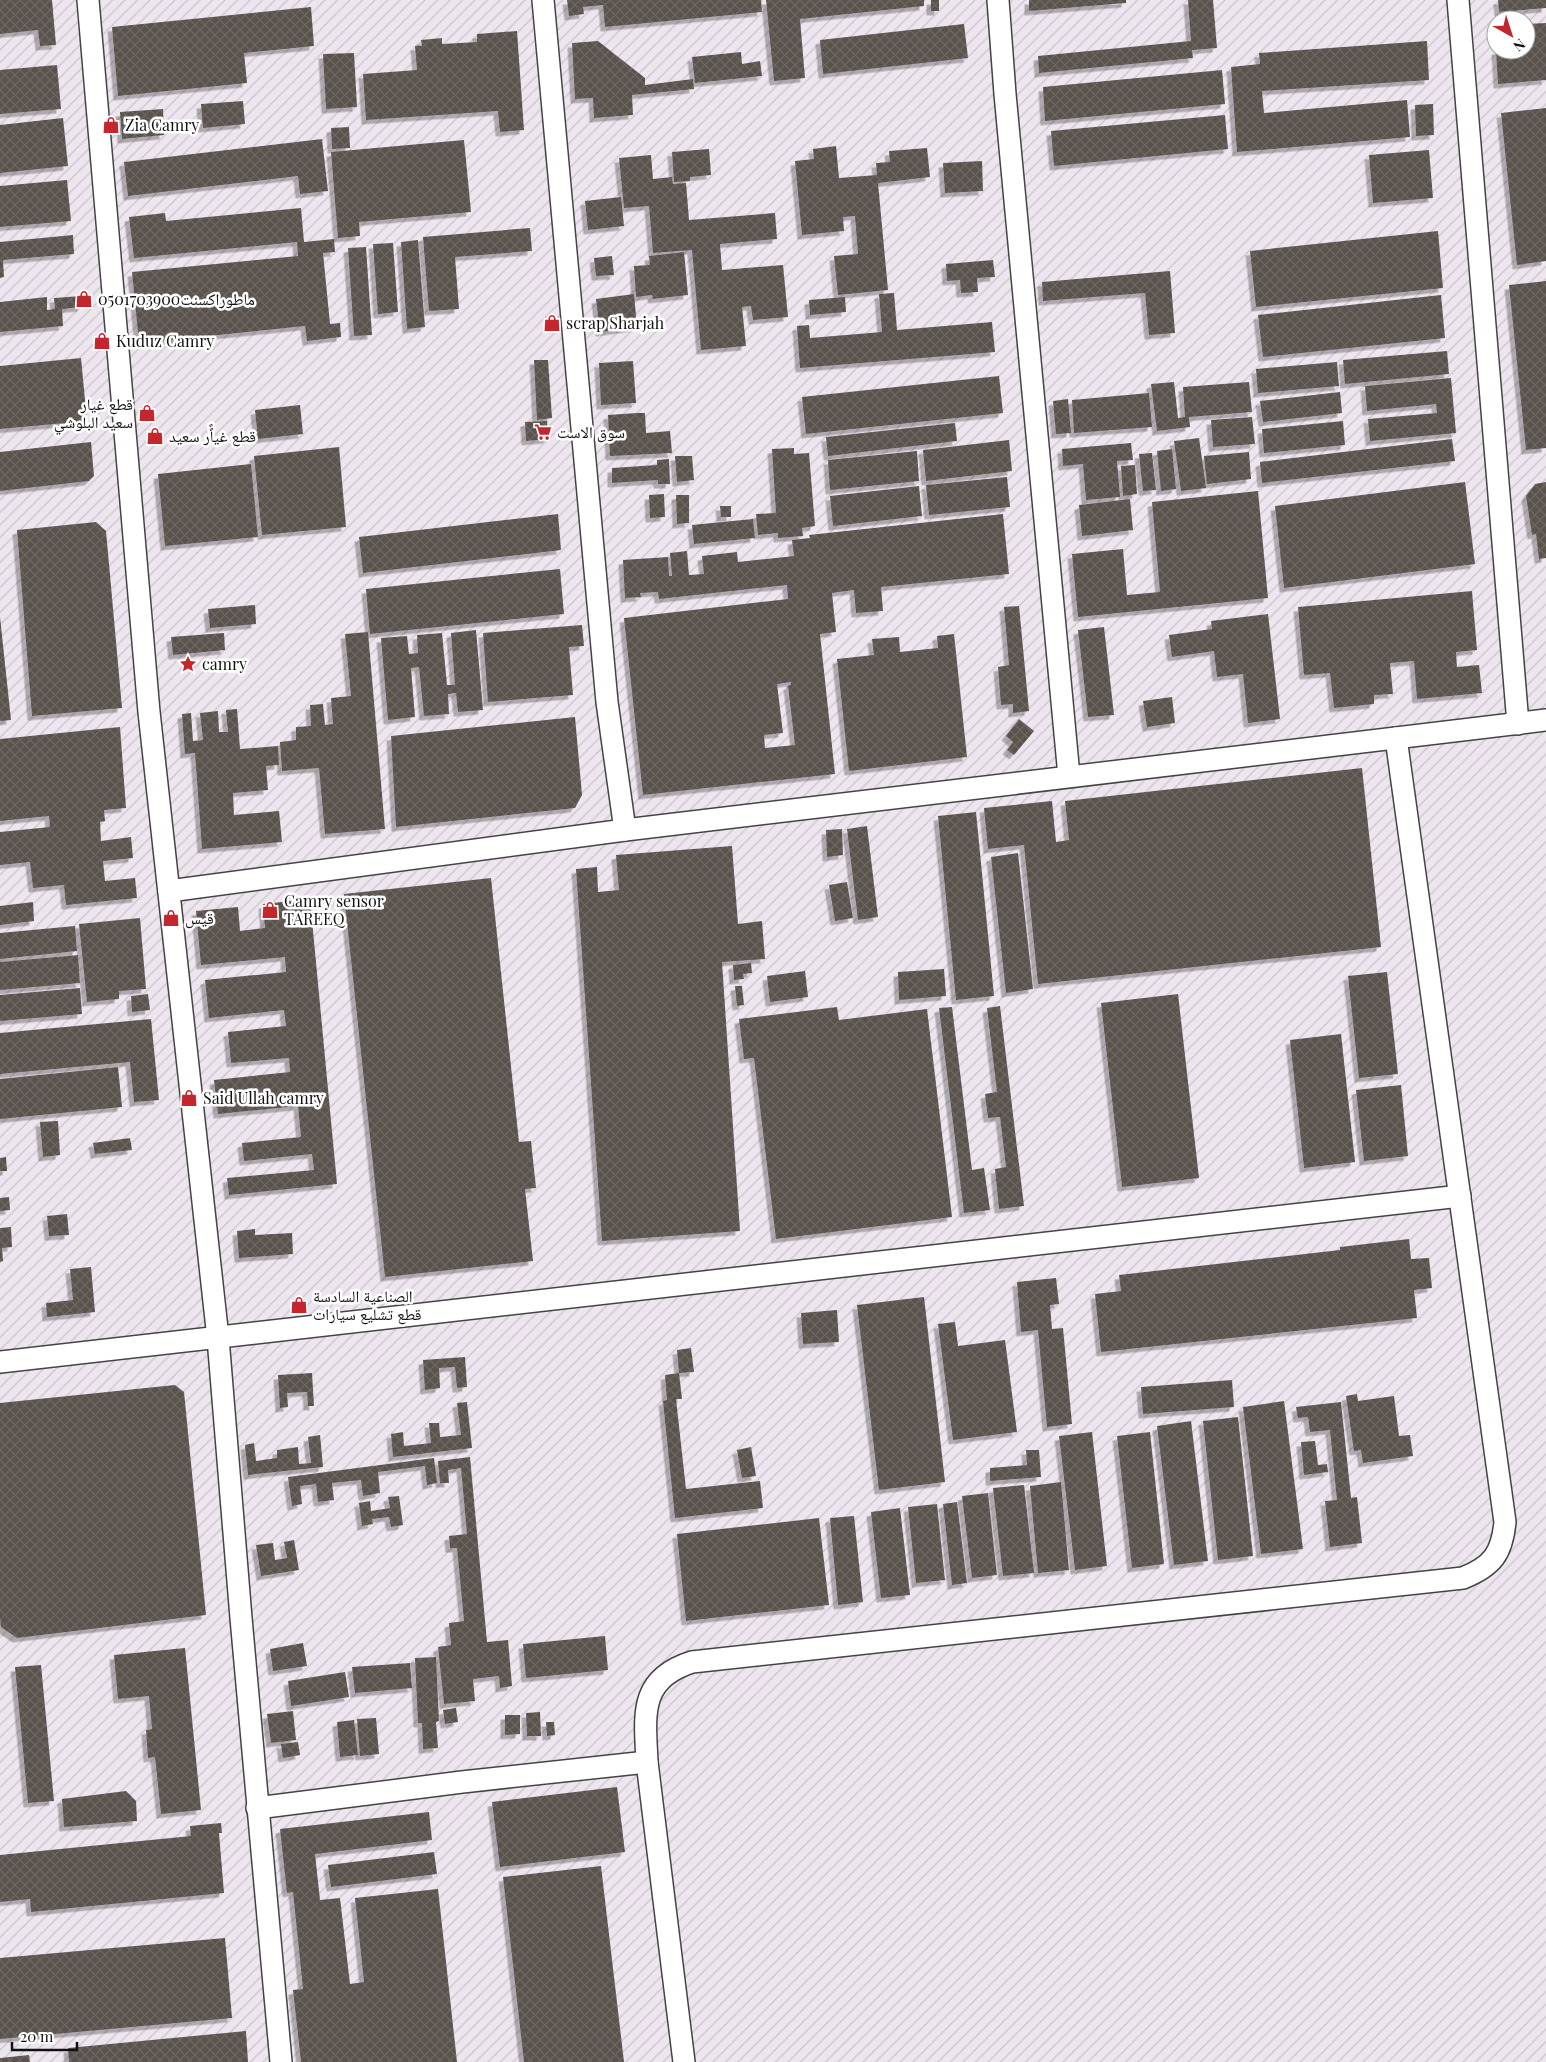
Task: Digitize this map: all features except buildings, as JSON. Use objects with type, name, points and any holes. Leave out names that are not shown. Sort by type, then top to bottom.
[{"type":"street","points":[[88,0],[149,712],[218,1338],[257,1808],[281,2062]]},
{"type":"street","points":[[542,0],[607,702],[625,830]]},
{"type":"street","points":[[998,0],[1005,94],[1069,776]]},
{"type":"street","points":[[1458,0],[1518,724]]},
{"type":"street","points":[[169,891],[625,830],[1546,720]]},
{"type":"street","points":[[684,2062],[647,1762],[646,1705],[652,1690],[662,1677],[676,1667],[692,1662],[1463,1578],[1481,1571],[1495,1558],[1503,1540],[1505,1522],[1396,738]]},
{"type":"street","points":[[0,1362],[1460,1196]]},
{"type":"street","points":[[257,1808],[462,1782],[647,1762]]},
{"type":"shaded area","points":[[0,0],[1546,0],[1546,2062],[0,2062]]},
{"type":"place","name":"Zia Camry","points":[[111,125]]},
{"type":"place","name":"ماطوراكسنت0501703900","points":[[84,299]]},
{"type":"place","name":"scrap Sharjah","points":[[552,323]]},
{"type":"place","name":"Kuduz Camry","points":[[102,341]]},
{"type":"place","name":"قطع غيار سعيد البلوشي","points":[[147,413]]},
{"type":"place","name":"سوق الاست","points":[[543,432]]},
{"type":"place","name":"قطع غياًًر سعيد","points":[[155,436]]},
{"type":"place","name":"camry","points":[[188,664]]},
{"type":"place","name":"Camry sensor TAREEQ","points":[[270,910]]},
{"type":"place","name":"قيس","points":[[171,918]]},
{"type":"place","name":"Said Ullah camry","points":[[189,1098]]},
{"type":"place","name":"الصناعية السادسة قطع تشليع سيارات","points":[[299,1305]]}]
